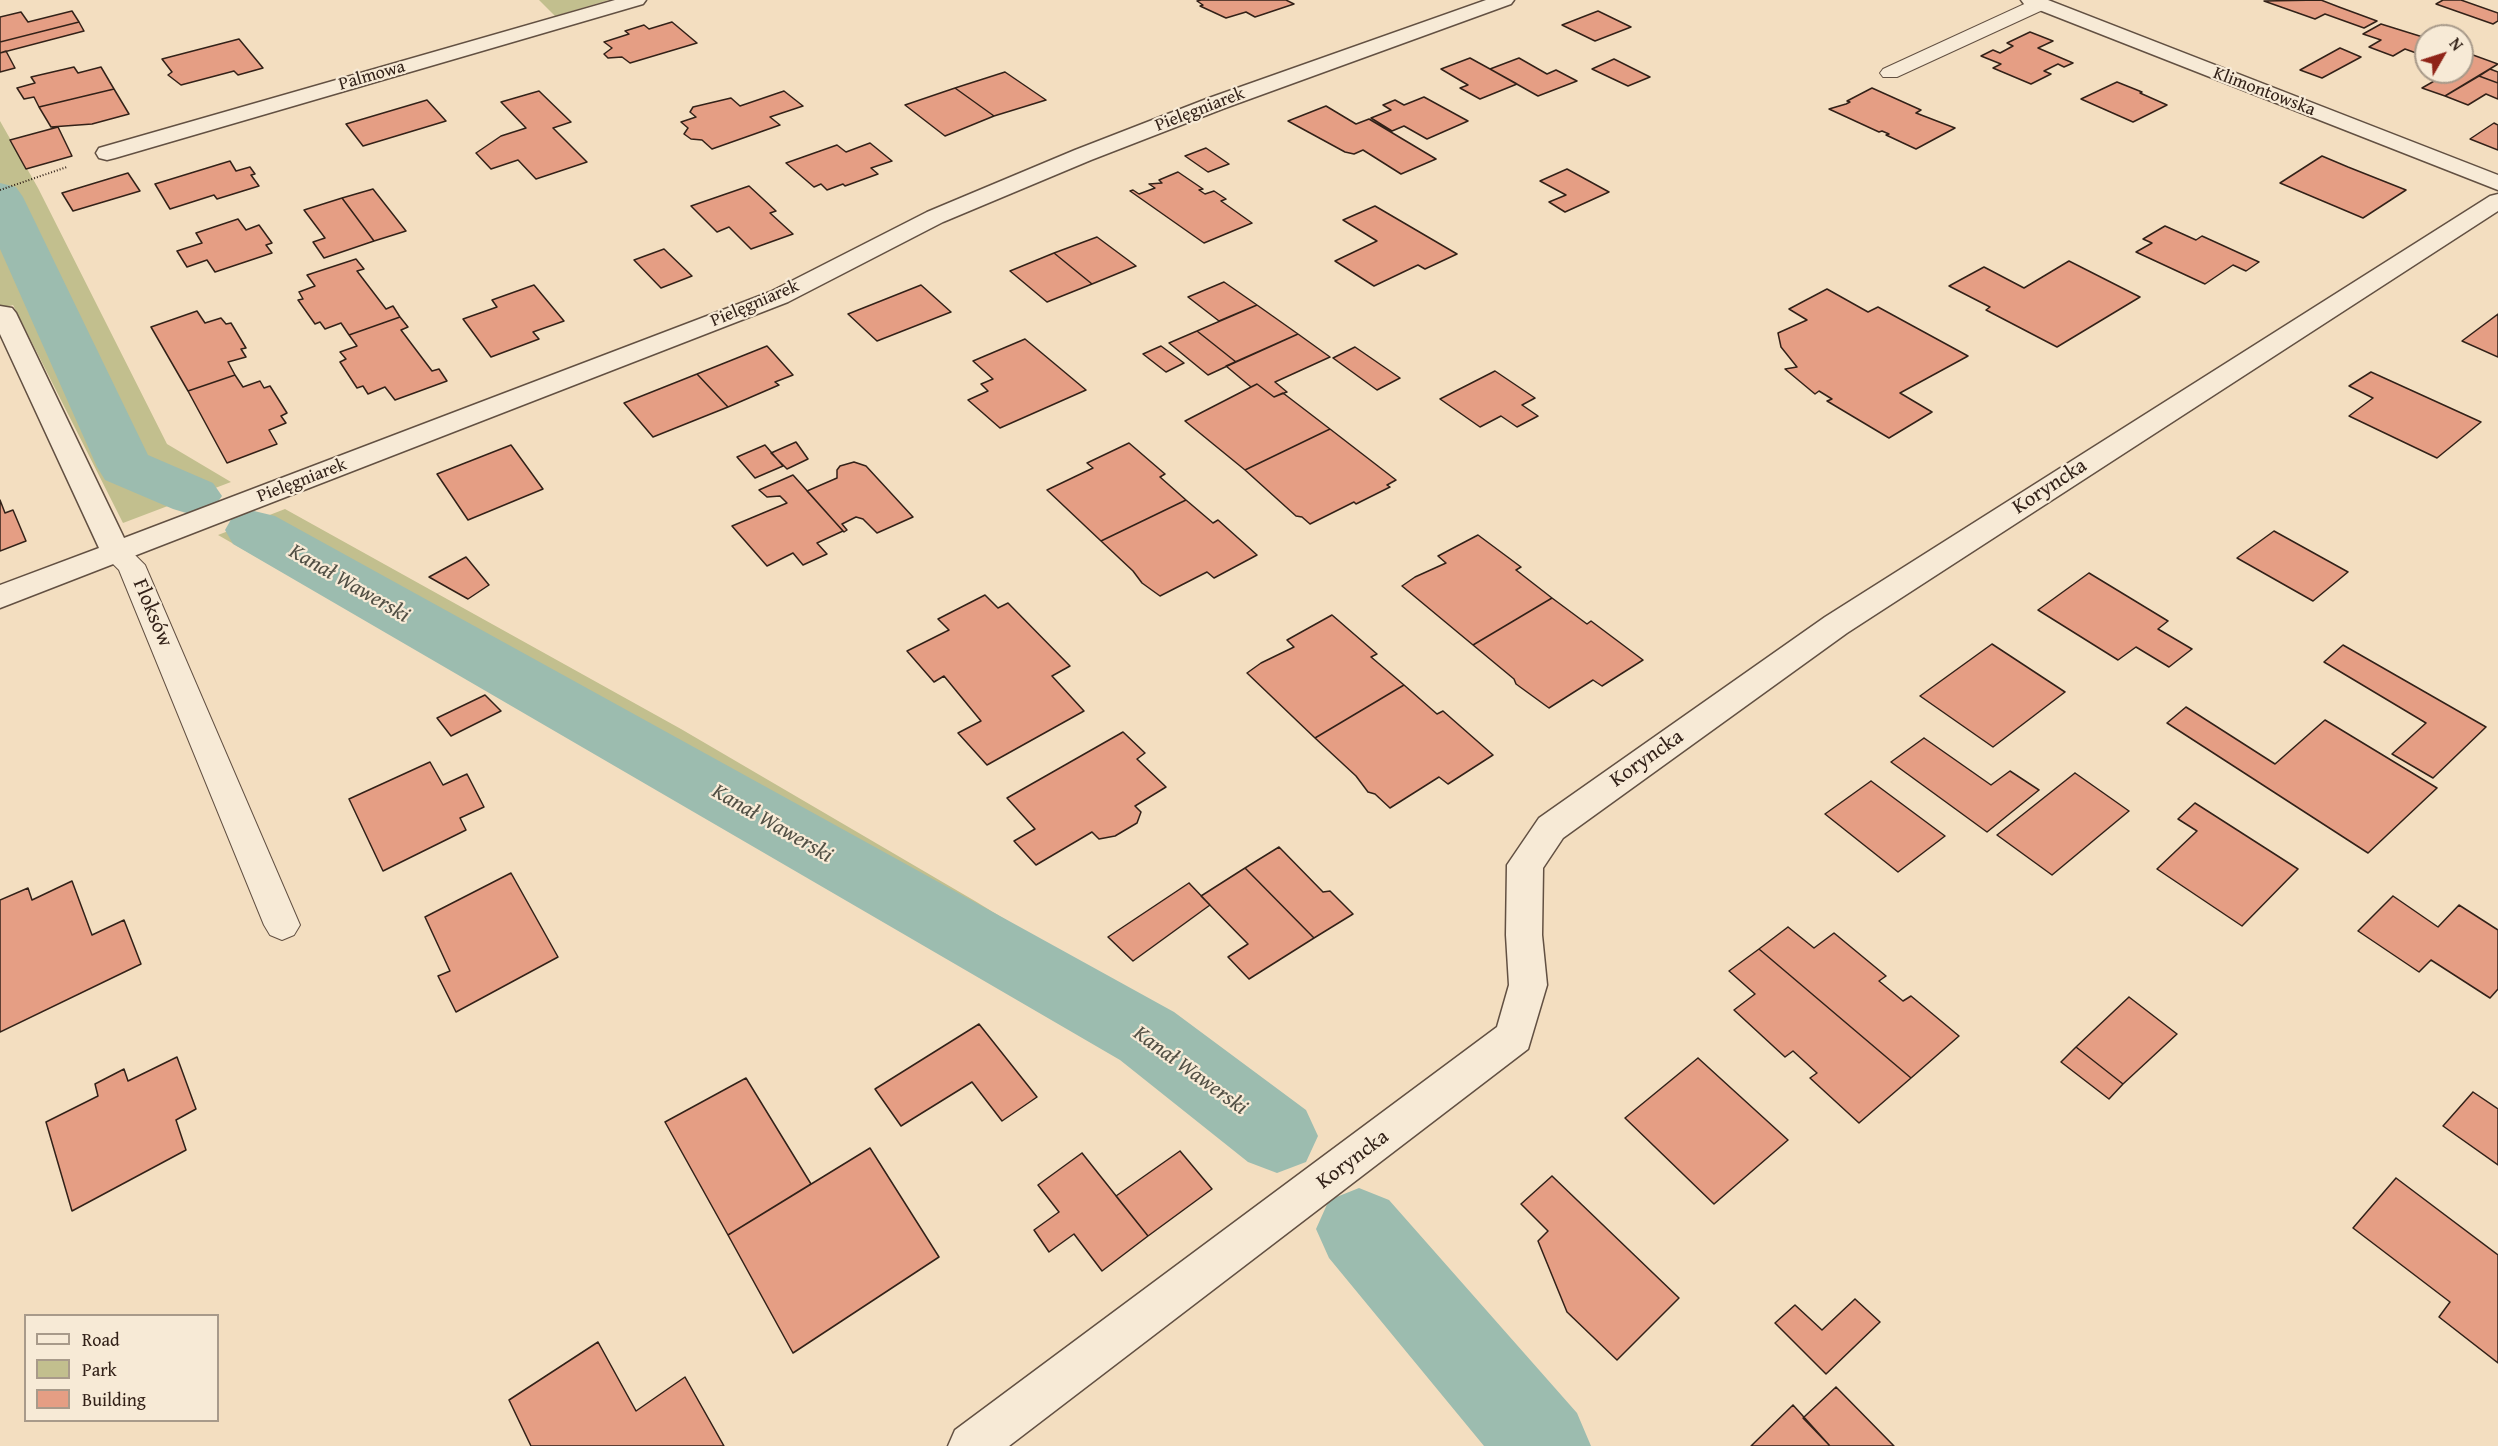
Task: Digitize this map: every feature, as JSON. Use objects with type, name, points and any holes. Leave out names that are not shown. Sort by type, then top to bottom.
[{"type":"street","name":"Palmowa","points":[[107,153],[636,0]]},
{"type":"street","name":"Pielęgniarek","points":[[0,597],[779,297],[935,217],[1083,155],[1217,103],[1504,0]]},
{"type":"street","name":"Klimontowska","points":[[2036,2],[2498,183]]},
{"type":"street","name":"Koryncka","points":[[970,1446],[1514,1037],[1528,985],[1524,935],[1525,865],[1551,828],[1836,625],[2498,201]]},
{"type":"street","name":"Floksów","points":[[3,313],[116,553]]},
{"type":"lane","points":[[1890,73],[2036,2]]},
{"type":"lane","name":"Floksów","points":[[116,553],[131,565],[282,925]]},
{"type":"path","points":[[0,190],[107,153]]},
{"type":"green space","points":[[539,0],[609,0],[555,16]]},
{"type":"green space","points":[[0,121],[38,188],[167,444],[231,482],[123,523],[13,305],[0,309]]},
{"type":"green space","points":[[285,509],[681,729],[975,901],[1169,1020],[1287,1117],[1311,1144],[1275,1171],[1250,1144],[1133,1051],[798,867],[218,535]]},
{"type":"green space","points":[[1383,1204],[1590,1446],[1499,1446],[1329,1246]]},
{"type":"building","points":[[1286,0],[1294,4],[1255,17],[1246,12],[1226,18],[1200,6],[1203,5],[1197,1]]},
{"type":"building","points":[[2321,0],[2377,21],[2364,28],[2325,14],[2315,19],[2264,1]]},
{"type":"building","points":[[2443,0],[2461,0],[2498,13],[2498,21],[2493,24],[2436,4]]},
{"type":"building","points":[[72,11],[79,22],[0,42],[0,17],[21,12],[28,22]]},
{"type":"building","points":[[1598,11],[1631,27],[1595,41],[1562,25]]},
{"type":"building","points":[[79,22],[84,31],[0,53],[0,42]]},
{"type":"building","points":[[672,22],[697,43],[630,63],[622,57],[608,58],[604,54],[612,48],[604,42],[629,34],[625,31],[644,25],[649,29]]},
{"type":"building","points":[[2381,24],[2414,34],[2414,52],[2405,49],[2393,56],[2369,47],[2381,40],[2363,34]]},
{"type":"building","points":[[2030,32],[2053,41],[2038,48],[2073,63],[2064,67],[2058,64],[2044,71],[2051,74],[2031,84],[1993,68],[2001,64],[1981,56],[1993,50],[2000,53],[2013,46],[2007,43]]},
{"type":"building","points":[[239,39],[263,68],[238,75],[234,71],[181,85],[168,75],[172,72],[162,59]]},
{"type":"building","points":[[2340,48],[2361,57],[2322,78],[2300,70]]},
{"type":"building","points":[[6,51],[15,68],[0,72],[0,53]]},
{"type":"building","points":[[2474,55],[2498,64],[2474,78]]},
{"type":"building","points":[[1470,58],[1517,84],[1480,99],[1460,88],[1468,85],[1441,69]]},
{"type":"building","points":[[1519,58],[1547,74],[1556,70],[1577,81],[1538,96],[1490,69]]},
{"type":"building","points":[[1614,59],[1650,77],[1628,86],[1592,69]]},
{"type":"building","points":[[74,67],[78,73],[101,67],[114,89],[39,107],[34,97],[24,99],[17,88],[35,83],[31,77]]},
{"type":"building","points":[[2490,69],[2498,72],[2498,83],[2479,76]]},
{"type":"building","points":[[1005,72],[1046,100],[994,116],[955,88]]},
{"type":"building","points":[[2479,76],[2498,83],[2498,99],[2486,94],[2468,105],[2445,96],[2465,84],[2474,84],[2474,79]]},
{"type":"building","points":[[2117,82],[2167,105],[2133,122],[2081,99]]},
{"type":"building","points":[[2429,84],[2465,84],[2445,96],[2422,88]]},
{"type":"building","points":[[955,88],[994,116],[945,136],[905,105]]},
{"type":"building","points":[[1872,88],[1921,110],[1916,113],[1955,128],[1916,149],[1886,135],[1889,134],[1879,132],[1829,109],[1846,104],[1850,102],[1847,101]]},
{"type":"building","points":[[114,89],[129,114],[92,124],[51,127],[39,107]]},
{"type":"building","points":[[539,91],[571,122],[553,128],[587,162],[536,179],[518,160],[491,169],[476,153],[501,136],[526,128],[501,102]]},
{"type":"building","points":[[784,91],[803,106],[770,117],[780,125],[712,149],[702,140],[691,139],[684,134],[688,128],[681,122],[696,117],[690,112],[693,107],[731,98],[740,106]]},
{"type":"building","points":[[1424,97],[1468,121],[1427,139],[1404,126],[1392,131],[1371,118],[1391,110],[1383,105],[1395,100],[1404,105]]},
{"type":"building","points":[[427,100],[446,121],[363,146],[346,124]]},
{"type":"building","points":[[1326,106],[1356,124],[1369,119],[1436,159],[1401,174],[1363,150],[1354,154],[1345,152],[1288,121]]},
{"type":"building","points":[[2494,123],[2498,125],[2498,150],[2470,139]]},
{"type":"building","points":[[58,127],[72,156],[26,169],[10,140]]},
{"type":"building","points":[[870,143],[892,161],[871,168],[878,174],[845,186],[843,184],[827,190],[821,184],[814,187],[786,163],[837,145],[846,152]]},
{"type":"building","points":[[1206,148],[1229,164],[1208,172],[1185,156]]},
{"type":"building","points":[[2322,156],[2406,190],[2363,218],[2280,183]]},
{"type":"building","points":[[230,161],[236,171],[250,167],[255,174],[251,175],[259,186],[217,199],[214,195],[170,209],[155,184]]},
{"type":"building","points":[[1567,169],[1609,192],[1565,212],[1549,202],[1566,195],[1540,181]]},
{"type":"building","points":[[1178,172],[1203,189],[1199,190],[1205,194],[1214,191],[1226,199],[1221,201],[1252,223],[1204,243],[1130,191],[1133,190],[1139,194],[1155,188],[1149,184],[1162,183],[1159,180]]},
{"type":"building","points":[[128,173],[140,191],[73,211],[62,193]]},
{"type":"building","points":[[749,186],[776,211],[770,213],[793,234],[751,249],[729,227],[717,232],[691,206]]},
{"type":"building","points":[[373,189],[406,231],[374,241],[342,198]]},
{"type":"building","points":[[342,198],[374,241],[324,258],[313,242],[325,238],[304,210]]},
{"type":"building","points":[[1375,206],[1457,254],[1425,269],[1418,265],[1374,286],[1335,261],[1377,241],[1343,220]]},
{"type":"building","points":[[238,219],[246,230],[259,225],[272,243],[266,245],[272,253],[215,272],[207,260],[187,267],[177,251],[202,243],[196,233]]},
{"type":"building","points":[[2165,226],[2196,240],[2202,236],[2259,262],[2246,271],[2233,265],[2205,284],[2136,252],[2152,243],[2143,239]]},
{"type":"building","points":[[1097,237],[1136,266],[1092,284],[1054,253]]},
{"type":"building","points":[[664,249],[692,276],[661,288],[634,260]]},
{"type":"building","points":[[1054,253],[1092,284],[1047,302],[1010,271]]},
{"type":"building","points":[[356,259],[364,269],[357,271],[386,309],[393,306],[400,317],[349,335],[341,323],[325,329],[320,322],[315,324],[298,300],[303,299],[299,292],[315,286],[307,275]]},
{"type":"building","points":[[2069,261],[2140,297],[2057,347],[1986,310],[1990,307],[1949,286],[1984,267],[2024,288]]},
{"type":"building","points":[[1224,282],[1257,305],[1219,321],[1188,297]]},
{"type":"building","points":[[534,285],[564,321],[533,332],[539,339],[491,357],[463,319],[497,307],[492,300]]},
{"type":"building","points":[[921,285],[951,312],[877,341],[848,314]]},
{"type":"building","points":[[1827,289],[1868,312],[1878,307],[1968,356],[1900,393],[1932,412],[1889,438],[1827,401],[1832,399],[1819,391],[1815,394],[1785,369],[1797,367],[1781,347],[1778,333],[1807,320],[1789,309]]},
{"type":"building","points":[[1257,305],[1298,334],[1236,362],[1197,331]]},
{"type":"building","points":[[197,311],[205,323],[221,318],[226,324],[231,323],[246,348],[241,349],[246,357],[228,362],[235,375],[188,391],[151,327]]},
{"type":"building","points":[[2498,314],[2498,357],[2462,341]]},
{"type":"building","points":[[400,317],[408,327],[401,330],[432,371],[439,369],[447,381],[395,400],[385,387],[368,394],[363,386],[357,388],[340,362],[346,359],[340,352],[357,346],[349,335]]},
{"type":"building","points":[[1197,331],[1236,362],[1208,375],[1169,343]]},
{"type":"building","points":[[1298,334],[1330,357],[1275,382],[1287,392],[1274,397],[1257,384],[1251,387],[1226,366]]},
{"type":"building","points":[[1025,339],[1086,390],[1000,428],[968,400],[988,391],[981,384],[993,379],[973,361]]},
{"type":"building","points":[[767,346],[793,375],[775,382],[779,385],[728,407],[697,374]]},
{"type":"building","points":[[1161,346],[1184,363],[1166,372],[1143,354]]},
{"type":"building","points":[[1355,347],[1400,378],[1377,390],[1333,358]]},
{"type":"building","points":[[1495,371],[1535,398],[1522,405],[1538,416],[1517,427],[1501,416],[1480,427],[1440,399]]},
{"type":"building","points":[[2371,372],[2481,422],[2437,458],[2349,416],[2373,398],[2349,386]]},
{"type":"building","points":[[697,374],[728,407],[653,437],[624,403]]},
{"type":"building","points":[[235,375],[243,387],[260,381],[264,388],[270,386],[287,413],[281,416],[286,423],[269,430],[277,444],[227,463],[188,391]]},
{"type":"building","points":[[1257,384],[1274,397],[1283,393],[1330,429],[1245,470],[1185,421]]},
{"type":"building","points":[[1330,429],[1396,480],[1387,485],[1390,487],[1310,524],[1302,517],[1296,516],[1245,470]]},
{"type":"building","points":[[796,442],[808,459],[787,469],[771,453]]},
{"type":"building","points":[[1129,443],[1165,474],[1160,477],[1186,500],[1101,541],[1047,490],[1093,468],[1087,463]]},
{"type":"building","points":[[511,445],[543,489],[468,520],[437,474]]},
{"type":"building","points":[[765,445],[783,466],[755,478],[737,457]]},
{"type":"building","points":[[854,462],[866,466],[913,517],[877,533],[863,519],[856,517],[842,524],[847,530],[844,532],[807,491],[837,478],[837,470],[840,466]]},
{"type":"building","points":[[793,475],[843,531],[817,543],[827,554],[803,565],[793,553],[767,566],[732,526],[787,503],[780,496],[767,497],[759,490]]},
{"type":"building","points":[[0,500],[5,513],[13,510],[26,541],[0,551]]},
{"type":"building","points":[[1186,500],[1213,523],[1218,520],[1257,555],[1214,578],[1207,572],[1160,596],[1142,583],[1133,571],[1101,541]]},
{"type":"building","points":[[2274,531],[2348,572],[2313,601],[2237,558]]},
{"type":"building","points":[[1478,535],[1521,567],[1516,570],[1552,598],[1473,645],[1402,586],[1415,577],[1446,563],[1438,556]]},
{"type":"building","points":[[466,557],[489,585],[468,599],[429,577]]},
{"type":"building","points":[[2089,573],[2168,621],[2158,629],[2192,649],[2169,667],[2136,647],[2118,660],[2038,610]]},
{"type":"building","points":[[985,595],[998,608],[1008,603],[1070,666],[1052,676],[1084,711],[987,765],[958,733],[981,721],[944,676],[934,682],[907,651],[949,630],[938,619]]},
{"type":"building","points":[[1552,598],[1587,624],[1591,621],[1643,660],[1602,686],[1593,680],[1549,708],[1516,684],[1514,679],[1473,645]]},
{"type":"building","points":[[1332,615],[1377,654],[1371,657],[1404,685],[1315,738],[1247,673],[1261,663],[1294,647],[1287,640]]},
{"type":"building","points":[[1992,644],[2065,692],[1993,747],[1920,696]]},
{"type":"building","points":[[2343,645],[2486,727],[2433,778],[2392,754],[2426,723],[2324,662]]},
{"type":"building","points":[[1404,685],[1437,714],[1443,711],[1493,755],[1448,784],[1439,777],[1390,808],[1375,794],[1368,792],[1356,776],[1315,738]]},
{"type":"building","points":[[485,695],[501,711],[451,736],[437,718]]},
{"type":"building","points":[[2186,707],[2275,764],[2325,720],[2437,788],[2368,853],[2167,723]]},
{"type":"building","points":[[1123,732],[1145,753],[1137,759],[1166,787],[1135,806],[1141,812],[1137,823],[1115,836],[1099,839],[1092,832],[1036,865],[1014,841],[1035,829],[1007,798]]},
{"type":"building","points":[[1924,738],[1991,785],[2010,771],[2039,790],[1987,832],[1891,762]]},
{"type":"building","points":[[430,762],[443,785],[467,774],[484,807],[460,818],[466,830],[383,871],[349,799]]},
{"type":"building","points":[[2075,773],[2129,811],[2052,875],[1997,835]]},
{"type":"building","points":[[1871,781],[1945,836],[1898,872],[1825,814]]},
{"type":"building","points":[[2195,803],[2298,869],[2242,926],[2157,869],[2197,831],[2178,819]]},
{"type":"building","points":[[1279,847],[1323,892],[1330,891],[1353,914],[1314,938],[1245,868]]},
{"type":"building","points":[[1245,868],[1314,938],[1249,979],[1228,957],[1248,944],[1201,896]]},
{"type":"building","points":[[511,873],[558,957],[456,1012],[438,976],[450,971],[425,917]]},
{"type":"building","points":[[72,881],[92,935],[124,920],[141,964],[0,1032],[0,900],[28,888],[32,900]]},
{"type":"building","points":[[1189,883],[1210,905],[1133,961],[1108,937]]},
{"type":"building","points":[[2393,896],[2438,927],[2459,905],[2498,930],[2498,989],[2490,998],[2431,960],[2419,972],[2358,931]]},
{"type":"building","points":[[1788,927],[1814,948],[1834,933],[1886,976],[1879,981],[1903,1001],[1911,996],[1959,1036],[1911,1078],[1759,949]]},
{"type":"building","points":[[1759,949],[1911,1078],[1859,1123],[1810,1078],[1817,1073],[1793,1051],[1785,1057],[1734,1010],[1755,994],[1729,971]]},
{"type":"building","points":[[2129,997],[2177,1034],[2123,1084],[2076,1047]]},
{"type":"building","points":[[979,1024],[1037,1097],[1002,1121],[972,1082],[901,1126],[875,1089]]},
{"type":"building","points":[[2076,1047],[2123,1084],[2109,1099],[2061,1062]]},
{"type":"building","points":[[177,1057],[196,1109],[176,1120],[186,1150],[72,1211],[46,1122],[98,1096],[95,1084],[124,1069],[128,1081]]},
{"type":"building","points":[[1698,1058],[1788,1140],[1714,1204],[1625,1118]]},
{"type":"building","points":[[746,1078],[811,1184],[728,1235],[665,1122]]},
{"type":"building","points":[[2473,1092],[2498,1109],[2498,1165],[2443,1126]]},
{"type":"building","points":[[870,1148],[939,1257],[793,1353],[728,1235]]},
{"type":"building","points":[[1180,1151],[1212,1189],[1148,1236],[1116,1196]]},
{"type":"building","points":[[1082,1153],[1148,1236],[1102,1271],[1074,1234],[1049,1252],[1034,1230],[1059,1212],[1038,1185]]},
{"type":"building","points":[[1552,1176],[1679,1298],[1617,1360],[1567,1312],[1538,1241],[1548,1231],[1521,1204]]},
{"type":"building","points":[[2396,1178],[2498,1255],[2498,1363],[2439,1317],[2450,1302],[2353,1228]]},
{"type":"building","points":[[1855,1299],[1880,1322],[1826,1374],[1775,1323],[1795,1305],[1822,1330]]},
{"type":"building","points":[[598,1342],[636,1411],[685,1377],[724,1446],[531,1446],[509,1400]]},
{"type":"building","points":[[1836,1387],[1894,1446],[1830,1446],[1803,1418]]},
{"type":"building","points":[[1793,1405],[1830,1446],[1751,1446]]},
{"type":"waterway","name":"Kanał Wawerski","points":[[0,197],[125,467],[193,496]]},
{"type":"waterway","name":"Kanał Wawerski","points":[[254,530],[1147,1036],[1277,1136]]},
{"type":"waterway","name":"Kanał Wawerski","points":[[1359,1229],[1544,1446]]}]
